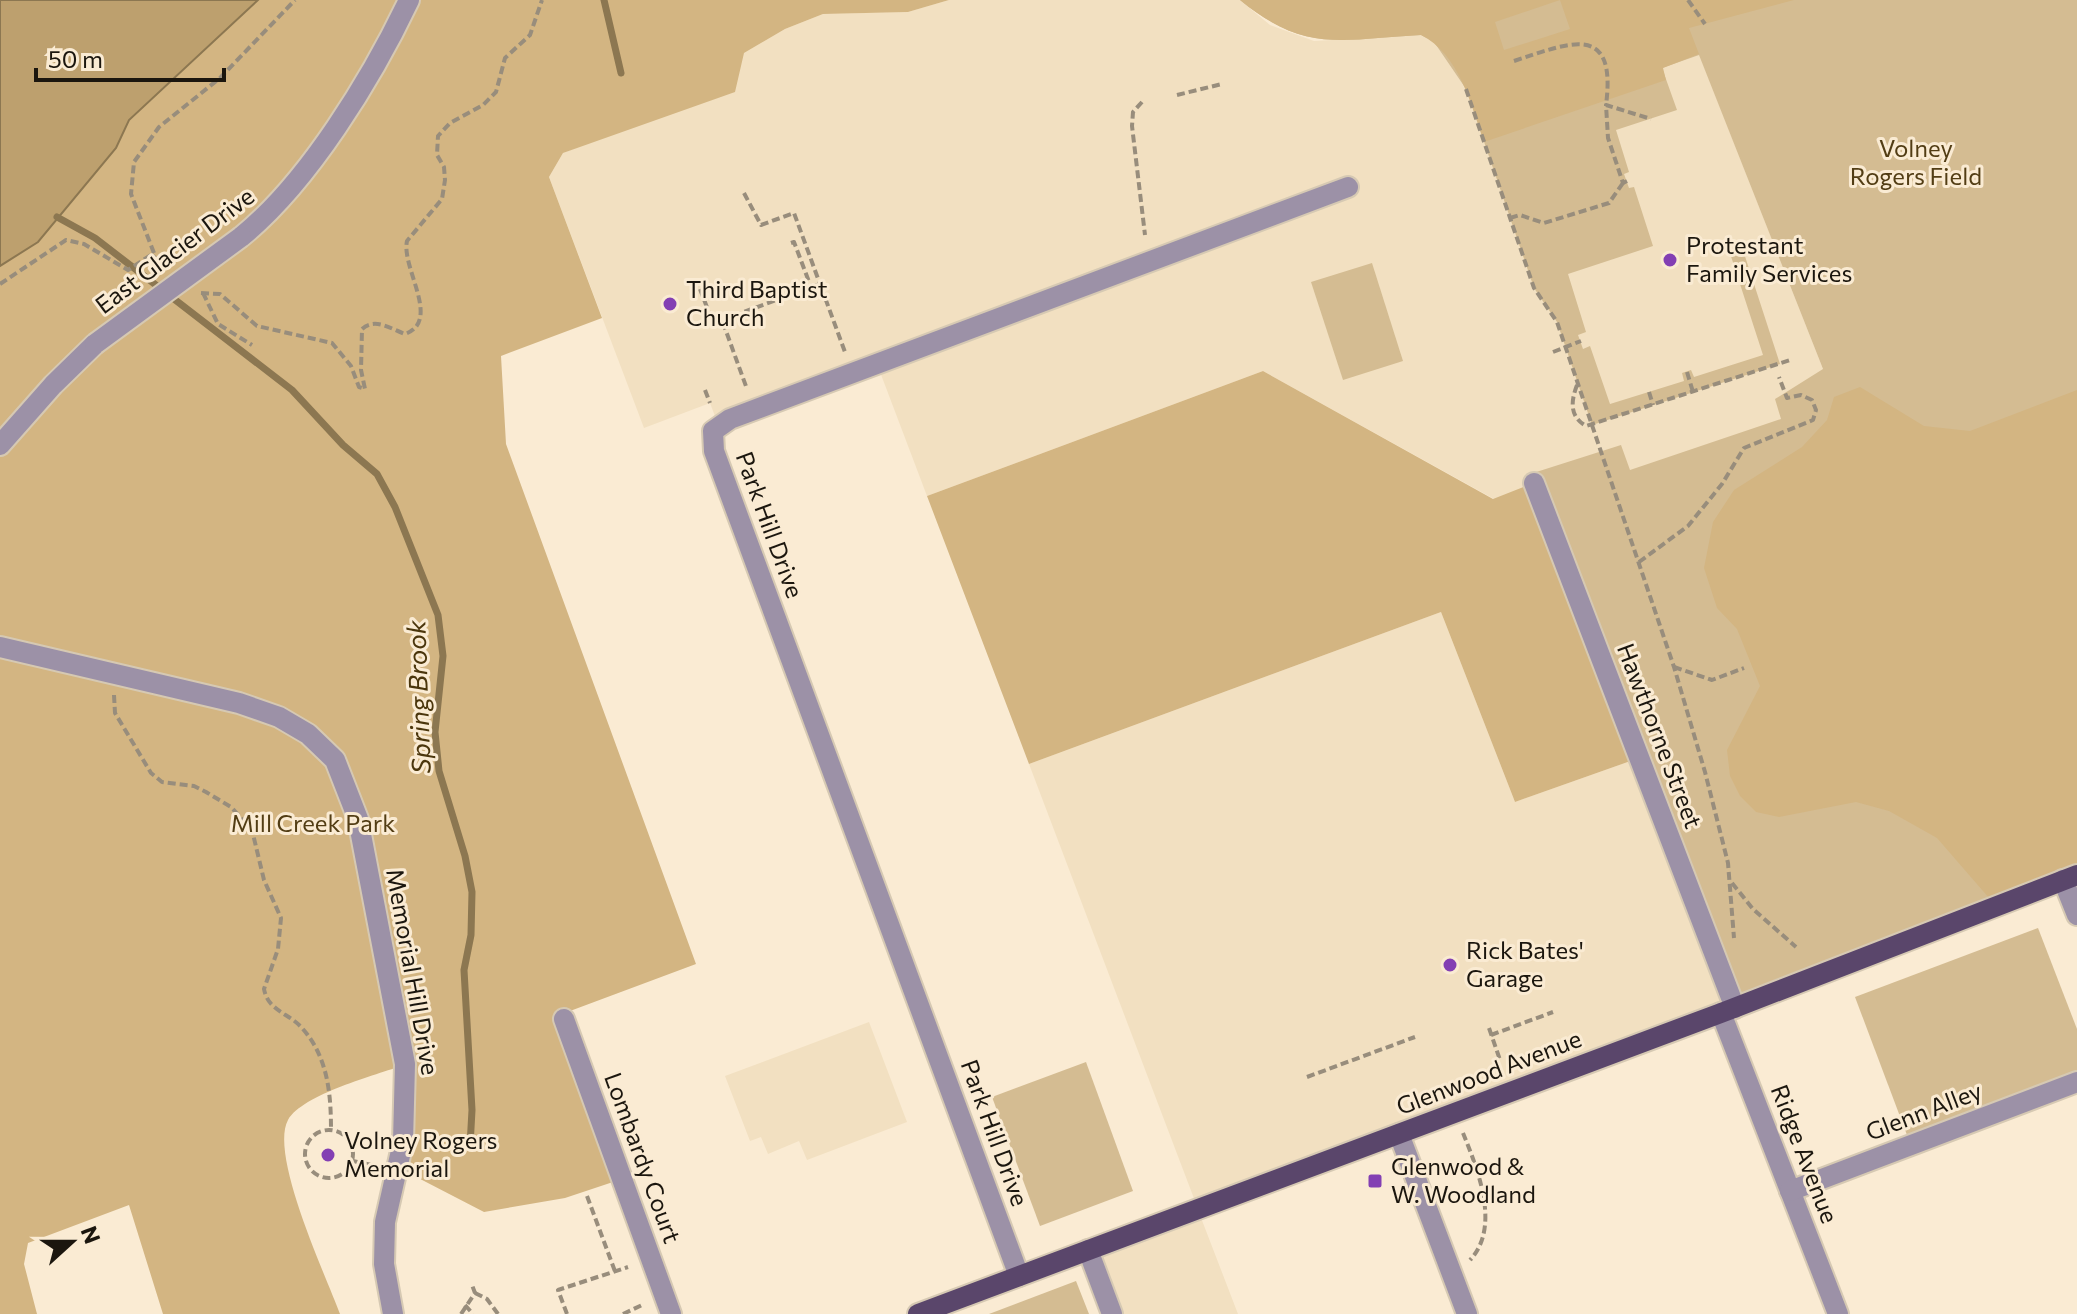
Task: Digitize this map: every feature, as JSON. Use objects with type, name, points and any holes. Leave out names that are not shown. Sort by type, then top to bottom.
[{"type":"main road","name":"Glenwood Avenue","points":[[918,1314],[1728,1011],[2070,877]]},
{"type":"street","name":"East Glacier Drive","points":[[0,445],[53,385],[95,344],[268,216],[300,178],[389,42],[409,0]]},
{"type":"street","name":"Park Hill Drive","points":[[1019,1276],[714,451],[713,431],[730,419],[1348,187]]},
{"type":"street","name":"Hawthorne Street","points":[[1534,483],[1728,1011]]},
{"type":"street","name":"Memorial Hill Drive","points":[[0,647],[239,703],[279,717],[308,734],[335,760],[344,776],[358,819],[405,1064],[403,1142],[385,1222],[384,1264],[393,1314]]},
{"type":"street","points":[[2070,877],[2077,915]]},
{"type":"street","name":"Ridge Avenue","points":[[1728,1011],[1790,1191],[1838,1314]]},
{"type":"street","name":"Lombardy Court","points":[[564,1019],[671,1314]]},
{"type":"street","name":"Glenn Alley","points":[[1790,1191],[2077,1082]]},
{"type":"street","points":[[1399,1134],[1467,1314]]},
{"type":"street","points":[[1088,1250],[1112,1314]]},
{"type":"path","points":[[0,284],[66,240],[84,244],[121,268],[132,270],[150,256],[154,248],[131,194],[134,162],[159,127],[232,67],[295,0]]},
{"type":"path","points":[[191,288],[203,293],[220,294],[257,326],[332,343],[351,366],[359,387],[365,389],[361,370],[362,329],[367,324],[380,323],[405,334],[419,320],[420,296],[405,250],[407,241],[442,199],[445,180],[444,167],[437,155],[438,136],[450,123],[483,105],[496,92],[505,58],[530,35],[542,0]]},
{"type":"path","points":[[1688,0],[1705,24]]},
{"type":"path","points":[[1510,218],[1520,215],[1544,223],[1609,203],[1625,182],[1608,138],[1606,105],[1610,77],[1599,49],[1587,43],[1572,42],[1514,61]]},
{"type":"path","points":[[1177,95],[1222,84]]},
{"type":"path","points":[[1466,89],[1534,288],[1557,322],[1566,347],[1674,667],[1709,787],[1730,882],[1734,939]]},
{"type":"path","points":[[1142,102],[1133,112],[1132,126],[1145,235]]},
{"type":"path","points":[[1606,105],[1651,119]]},
{"type":"path","points":[[744,193],[762,226],[794,213],[845,352]]},
{"type":"path","points":[[791,243],[794,242],[811,287]]},
{"type":"path","points":[[150,256],[174,275]]},
{"type":"path","points":[[700,289],[713,323],[820,284]]},
{"type":"path","points":[[777,291],[780,299]]},
{"type":"path","points":[[203,293],[218,324],[252,345]]},
{"type":"path","points":[[722,320],[747,389]]},
{"type":"path","points":[[1553,352],[1581,341]]},
{"type":"path","points":[[1578,383],[1573,396],[1575,416],[1586,426],[1790,360]]},
{"type":"path","points":[[1687,372],[1693,392]]},
{"type":"path","points":[[1639,562],[1688,526],[1722,484],[1744,448],[1813,420],[1816,410],[1812,400],[1801,395],[1787,398],[1779,377]]},
{"type":"path","points":[[705,390],[710,403]]},
{"type":"path","points":[[1649,392],[1653,405]]},
{"type":"path","points":[[1674,667],[1712,680],[1744,668]]},
{"type":"path","points":[[114,695],[115,713],[151,773],[162,782],[194,786],[206,792],[231,807],[252,830],[264,880],[281,918],[278,949],[264,989],[265,996],[269,1003],[305,1031],[322,1063],[331,1092],[331,1130]]},
{"type":"path","points":[[1730,882],[1753,909],[1796,947]]},
{"type":"path","points":[[1491,1035],[1553,1012]]},
{"type":"path","points":[[1489,1028],[1500,1060]]},
{"type":"path","points":[[1307,1077],[1415,1037]]},
{"type":"path","points":[[1451,1272],[1472,1259],[1482,1245],[1486,1227],[1476,1170],[1456,1113]]},
{"type":"path","points":[[331,1130],[350,1142],[353,1160],[346,1172],[331,1179],[309,1168],[305,1154],[310,1139],[331,1130]]},
{"type":"path","points":[[353,1160],[367,1164]]},
{"type":"path","points":[[587,1196],[615,1272]]},
{"type":"path","points":[[567,1314],[558,1290],[615,1272],[627,1265],[632,1279]]},
{"type":"path","points":[[472,1285],[475,1293],[487,1299],[498,1314]]},
{"type":"path","points":[[461,1314],[475,1293]]},
{"type":"path","points":[[623,1314],[642,1307],[637,1293]]},
{"type":"path","points":[[465,1305],[473,1314]]},
{"type":"shaded area","points":[[0,0],[258,0],[129,120],[116,148],[38,242],[0,266]]},
{"type":"shaded area","points":[[949,0],[1240,0],[1270,25],[1314,41],[1421,35],[1434,42],[1466,89],[1485,141],[1666,79],[1662,68],[1699,54],[1834,397],[1802,447],[1494,499],[1263,371],[927,496],[877,364],[718,424],[710,403],[644,428],[549,177],[563,153],[597,139],[785,29],[823,14],[908,12]]},
{"type":"shaded area","points":[[1441,612],[1515,802],[1639,758],[1735,1008],[1198,1210],[1238,1314],[1112,1314],[1088,1250],[1198,1209],[1029,764]]},
{"type":"shaded area","points":[[869,1022],[907,1122],[807,1160],[799,1141],[768,1154],[761,1137],[750,1141],[725,1076]]},
{"type":"green space","name":"Mill Creek Park","points":[[258,0],[949,0],[908,12],[823,14],[785,29],[744,53],[735,92],[563,153],[549,177],[602,318],[501,356],[506,444],[696,964],[562,1014],[622,1179],[565,1198],[484,1212],[397,1167],[404,1065],[324,1094],[296,1111],[288,1120],[284,1137],[292,1187],[340,1314],[163,1314],[129,1205],[28,1243],[24,1264],[37,1314],[0,1314],[0,266],[38,242],[116,148],[129,120]]},
{"type":"green space","name":"Volney Rogers Field","points":[[1240,0],[2077,0],[2077,874],[1735,1008],[1530,474],[1621,445],[1630,470],[1781,419],[1775,399],[1823,369],[1699,55],[1662,68],[1677,110],[1616,130],[1629,172],[1624,174],[1629,188],[1634,187],[1653,246],[1568,274],[1586,332],[1578,335],[1583,349],[1590,346],[1610,404],[1684,381],[1682,373],[1691,370],[1694,377],[1763,355],[1728,247],[1741,244],[1780,364],[1592,425],[1557,322],[1534,288],[1466,89],[1434,42],[1421,35],[1346,40],[1305,36],[1263,17]]},
{"type":"green space","points":[[1240,0],[1560,0],[1794,0],[1689,28],[1699,54],[1663,68],[1666,80],[1484,142],[1469,97],[1454,67],[1434,43],[1421,35],[1326,39],[1305,36],[1263,17]],"holes":[[[1560,0],[1570,29],[1504,50],[1495,22]]]},
{"type":"green space","points":[[1372,263],[1403,361],[1343,380],[1311,282]]},
{"type":"green space","points":[[1263,371],[1493,499],[1534,483],[1639,758],[1515,802],[1441,612],[1029,764],[927,496]]},
{"type":"green space","points":[[1860,387],[1924,426],[1970,431],[2077,390],[2077,875],[1996,906],[1937,838],[1889,811],[1856,802],[1779,817],[1756,812],[1740,796],[1730,776],[1727,750],[1760,686],[1737,629],[1717,608],[1704,568],[1713,522],[1734,490],[1802,447],[1827,420],[1834,397]]},
{"type":"green space","points":[[2038,928],[2077,1029],[2077,1070],[1907,1135],[1855,997]]},
{"type":"green space","points":[[1086,1062],[1133,1191],[1040,1226],[992,1097]]},
{"type":"green space","points":[[1076,1281],[1089,1314],[989,1314]]},
{"type":"waterway","points":[[604,0],[621,73]]},
{"type":"waterway","name":"Spring Brook","points":[[57,217],[95,238],[292,390],[343,445],[377,474],[395,507],[438,615],[443,656],[435,732],[439,771],[465,856],[472,892],[471,935],[464,970],[472,1110],[470,1146]]},
{"type":"place","name":"Protestant Family Services","points":[[1670,260]]},
{"type":"place","name":"Third Baptist Church","points":[[670,304]]},
{"type":"place","name":"Rick Bates' Garage","points":[[1450,965]]},
{"type":"place","name":"Volney Rogers Memorial","points":[[328,1155]]},
{"type":"place","name":"Glenwood & W. Woodland","points":[[1375,1181]]}]
